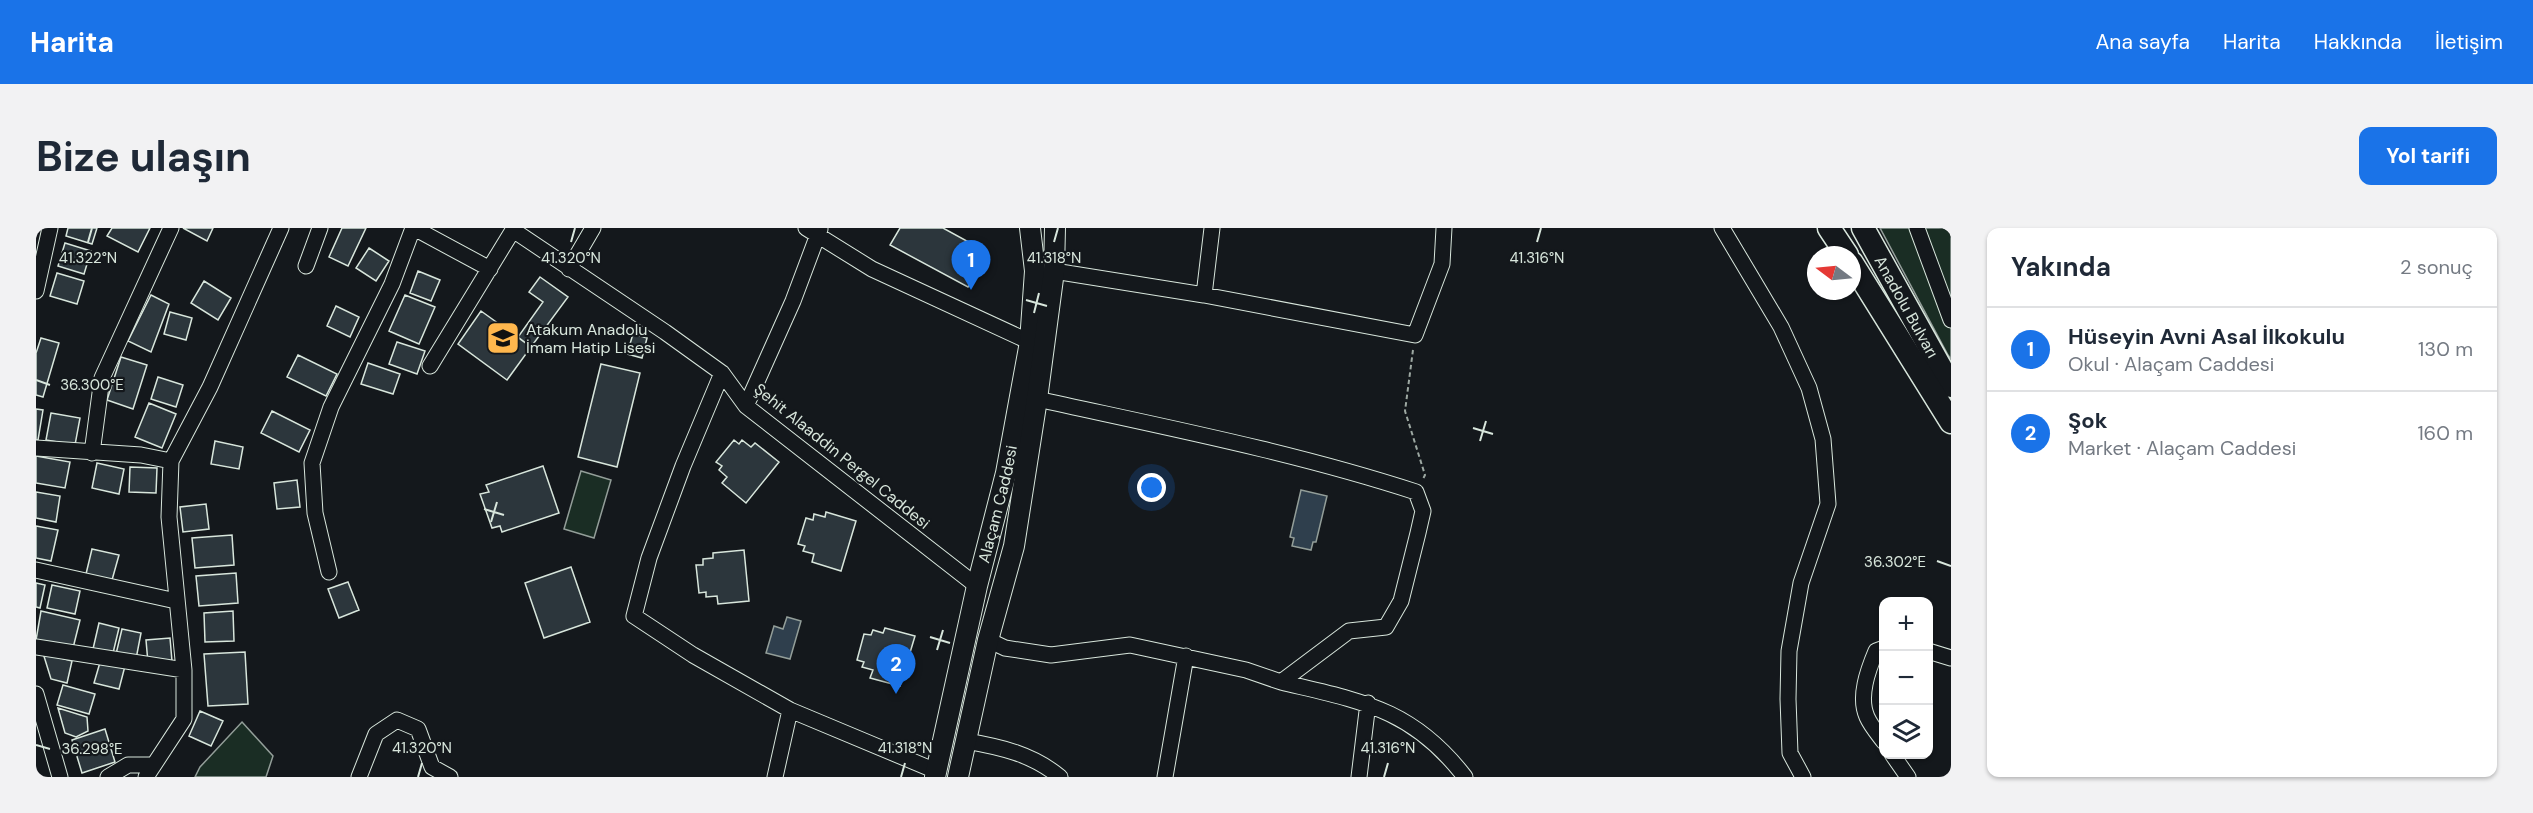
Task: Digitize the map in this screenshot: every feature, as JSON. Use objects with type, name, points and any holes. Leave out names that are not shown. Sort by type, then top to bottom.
[{"type":"highway","name":"Anadolu Bulvarı","points":[[1829,228],[1841,246]]},
{"type":"highway","name":"Anadolu Bulvarı","points":[[1863,228],[1948,372]]},
{"type":"highway","name":"Anadolu Bulvarı","points":[[1861,277],[1951,422]]},
{"type":"main road","name":"Alaçam Caddesi","points":[[935,774],[977,586],[1006,473],[1030,342],[1035,271],[1030,228]]},
{"type":"main road","name":"Alaçam Caddesi","points":[[958,777],[988,640],[1014,546],[1054,271],[1055,228]]},
{"type":"street","points":[[36,291],[50,228]]},
{"type":"street","points":[[92,453],[102,378],[171,228]]},
{"type":"street","points":[[108,777],[128,765],[149,771],[184,719],[184,670],[169,517],[171,461],[210,387],[281,228]]},
{"type":"street","points":[[306,266],[320,228]]},
{"type":"street","points":[[329,572],[315,513],[312,463],[331,407],[392,284],[413,228],[490,269]]},
{"type":"street","points":[[569,269],[593,228]]},
{"type":"street","points":[[1204,295],[1212,228]]},
{"type":"street","points":[[1054,271],[1204,295],[1415,335],[1442,264],[1444,228]]},
{"type":"street","points":[[1722,228],[1781,327],[1809,388],[1823,440],[1828,504],[1802,583],[1789,651],[1790,753],[1803,777]]},
{"type":"street","points":[[1917,228],[1951,320]]},
{"type":"street","points":[[430,366],[513,229]]},
{"type":"street","name":"Şehit Alaaddin Pergel Caddesi","points":[[513,229],[722,373],[746,406],[977,586]]},
{"type":"street","points":[[746,406],[793,301],[814,231],[873,269],[1030,342]]},
{"type":"street","points":[[722,373],[683,466],[649,558],[634,616],[693,655],[790,710],[935,774]]},
{"type":"street","points":[[1037,399],[1198,434],[1369,477],[1416,492],[1423,511],[1401,601],[1386,627],[1349,631],[1281,682]]},
{"type":"street","points":[[36,448],[141,455],[171,461]]},
{"type":"street","points":[[36,570],[176,601]]},
{"type":"street","points":[[988,640],[1005,648],[1051,655],[1131,645],[1246,670],[1281,682],[1368,703],[1413,725],[1453,762],[1465,777]]},
{"type":"street","points":[[36,647],[184,670]]},
{"type":"street","points":[[1879,650],[1876,651],[1869,670],[1863,699],[1867,717],[1879,735]]},
{"type":"street","points":[[1933,652],[1951,658]]},
{"type":"street","points":[[1165,777],[1186,656]]},
{"type":"street","points":[[36,694],[59,776]]},
{"type":"street","points":[[1359,777],[1368,703]]},
{"type":"street","points":[[775,777],[790,710]]},
{"type":"street","points":[[359,777],[376,734],[397,720],[418,729],[432,767],[450,777]]},
{"type":"street","points":[[966,741],[995,746],[1034,758],[1060,777]]},
{"type":"street","points":[[1895,759],[1908,777]]},
{"type":"path","points":[[1415,335],[1405,411],[1425,475],[1416,492]]},
{"type":"green space","points":[[1880,228],[1951,228],[1951,359],[1948,355]]},
{"type":"green space","points":[[581,471],[611,480],[594,538],[564,529]]},
{"type":"green space","points":[[242,722],[273,756],[266,777],[195,777],[200,767]]},
{"type":"water","points":[[1301,490],[1327,496],[1316,542],[1313,542],[1311,550],[1292,546],[1294,538],[1290,537]]},
{"type":"water","points":[[787,617],[801,621],[790,659],[766,653],[774,626],[783,629]]},
{"type":"building","points":[[68,228],[97,228],[92,244],[66,236]]},
{"type":"building","points":[[112,228],[150,228],[138,252],[107,236]]},
{"type":"building","points":[[183,228],[213,228],[207,241]]},
{"type":"building","points":[[342,228],[366,228],[348,266],[329,257]]},
{"type":"building","points":[[900,228],[943,228],[987,252],[968,287],[890,245]]},
{"type":"building","points":[[65,243],[91,251],[84,274],[58,266]]},
{"type":"building","points":[[369,248],[389,261],[376,281],[356,268]]},
{"type":"building","points":[[418,271],[440,280],[431,301],[410,293]]},
{"type":"building","points":[[57,273],[84,281],[77,304],[50,296]]},
{"type":"building","points":[[540,277],[568,297],[531,347],[518,337],[543,302],[529,292]]},
{"type":"building","points":[[204,281],[231,298],[218,320],[191,303]]},
{"type":"building","points":[[151,295],[169,304],[151,352],[128,341]]},
{"type":"building","points":[[405,295],[435,307],[419,344],[389,331]]},
{"type":"building","points":[[336,306],[359,317],[350,337],[327,326]]},
{"type":"building","points":[[481,311],[531,347],[507,380],[458,344]]},
{"type":"building","points":[[170,312],[192,318],[186,340],[164,334]]},
{"type":"building","points":[[633,334],[647,338],[642,358],[627,354]]},
{"type":"building","points":[[41,338],[59,343],[43,397],[36,395],[36,353]]},
{"type":"building","points":[[397,342],[425,351],[417,374],[389,364]]},
{"type":"building","points":[[298,355],[337,374],[326,396],[287,377]]},
{"type":"building","points":[[121,357],[147,365],[133,409],[107,400]]},
{"type":"building","points":[[368,363],[400,374],[393,394],[361,384]]},
{"type":"building","points":[[601,364],[640,373],[617,467],[578,457]]},
{"type":"building","points":[[158,377],[183,385],[176,407],[151,399]]},
{"type":"building","points":[[149,403],[176,414],[162,448],[135,437]]},
{"type":"building","points":[[36,409],[43,410],[38,440],[36,440]]},
{"type":"building","points":[[272,411],[310,430],[299,452],[261,433]]},
{"type":"building","points":[[51,413],[80,418],[75,445],[46,440]]},
{"type":"building","points":[[734,440],[739,444],[742,440],[751,447],[755,443],[779,462],[746,503],[722,483],[727,477],[719,470],[722,466],[716,462]]},
{"type":"building","points":[[215,441],[243,447],[239,469],[211,464]]},
{"type":"building","points":[[36,456],[70,462],[65,488],[36,483]]},
{"type":"building","points":[[97,463],[124,469],[119,494],[92,488]]},
{"type":"building","points":[[543,466],[559,513],[502,532],[500,526],[492,528],[480,494],[489,492],[486,485]]},
{"type":"building","points":[[130,467],[157,468],[156,493],[129,492]]},
{"type":"building","points":[[297,480],[300,507],[277,509],[274,483]]},
{"type":"building","points":[[36,492],[60,496],[56,522],[36,518]]},
{"type":"building","points":[[206,504],[209,529],[183,532],[180,507]]},
{"type":"building","points":[[826,512],[856,521],[841,571],[812,562],[814,554],[803,551],[805,546],[798,544],[806,518],[813,520],[814,514],[825,517]]},
{"type":"building","points":[[36,526],[58,530],[51,561],[36,558]]},
{"type":"building","points":[[232,535],[234,565],[195,568],[192,538]]},
{"type":"building","points":[[92,549],[119,555],[112,580],[86,574]]},
{"type":"building","points":[[744,550],[749,601],[718,604],[717,596],[706,597],[706,592],[699,593],[696,565],[703,565],[703,559],[713,558],[713,553]]},
{"type":"building","points":[[571,567],[590,622],[544,638],[525,583]]},
{"type":"building","points":[[236,573],[238,603],[199,606],[196,576]]},
{"type":"building","points":[[348,582],[359,610],[339,618],[328,589]]},
{"type":"building","points":[[36,583],[45,585],[40,608],[36,607]]},
{"type":"building","points":[[52,585],[80,591],[75,614],[47,608]]},
{"type":"building","points":[[41,611],[80,620],[73,648],[36,640]]},
{"type":"building","points":[[233,611],[234,641],[205,642],[204,613]]},
{"type":"building","points":[[99,623],[119,628],[113,653],[93,649]]},
{"type":"building","points":[[885,628],[915,636],[900,686],[870,678],[873,670],[862,667],[864,662],[857,660],[864,634],[871,635],[873,630],[883,633]]},
{"type":"building","points":[[122,629],[141,633],[136,659],[116,654]]},
{"type":"building","points":[[170,638],[172,661],[148,663],[146,640]]},
{"type":"building","points":[[245,652],[248,704],[208,706],[204,654]]},
{"type":"building","points":[[43,653],[72,661],[67,683],[51,679]]},
{"type":"building","points":[[101,659],[125,666],[119,689],[94,683]]},
{"type":"building","points":[[63,685],[95,694],[89,714],[57,705]]},
{"type":"building","points":[[58,708],[87,717],[88,731],[76,737],[65,733]]},
{"type":"building","points":[[200,711],[223,721],[211,746],[189,736]]},
{"type":"building","points":[[105,729],[115,762],[82,773],[72,740]]},
{"type":"place","name":"Hüseyin Avni Asal İlkokulu","points":[[971,290]]},
{"type":"place","name":"Atakum Anadolu İmam Hatip Lisesi","points":[[503,338]]},
{"type":"place","name":"Şok","points":[[896,694]]}]
